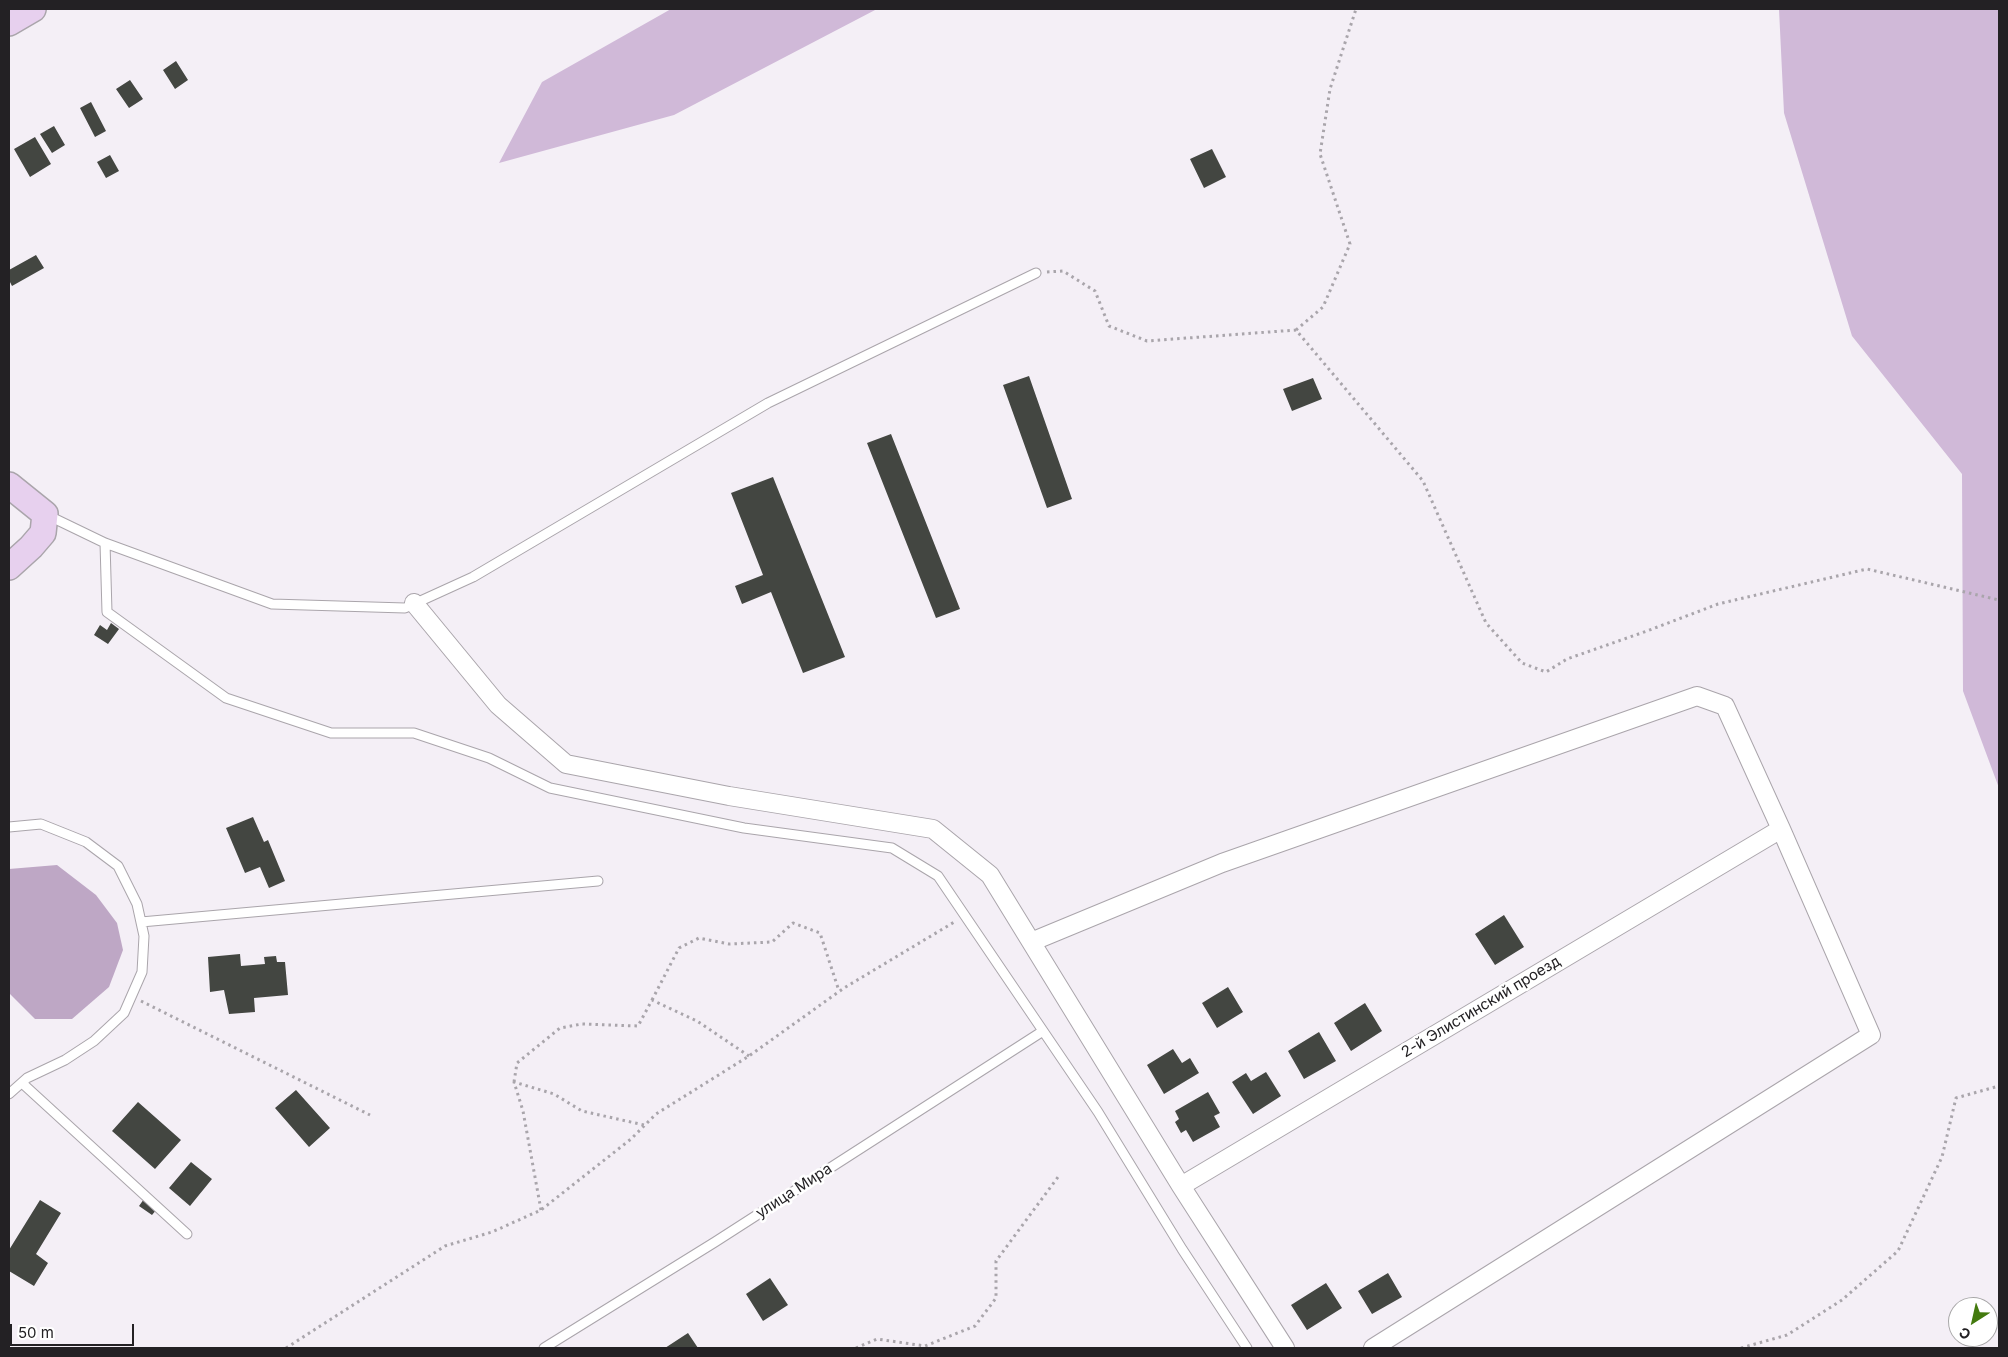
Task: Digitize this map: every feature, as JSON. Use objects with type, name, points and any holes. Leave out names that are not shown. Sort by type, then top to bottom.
[{"type":"street","points":[[9,23],[33,9]]},
{"type":"street","points":[[9,485],[45,514],[43,532],[31,547],[9,568]]},
{"type":"street","points":[[414,603],[498,705],[566,764],[730,796],[933,829],[990,875],[1181,1186],[1285,1348]]},
{"type":"street","points":[[1031,942],[1222,863],[1697,696],[1725,706],[1871,1035],[1373,1348]]},
{"type":"street","name":"2-й Элистинский проезд","points":[[1181,1186],[1781,829]]},
{"type":"lane","points":[[45,514],[105,543],[272,604],[405,608],[473,577],[768,403],[1036,273]]},
{"type":"lane","points":[[105,543],[107,612],[226,698],[331,734],[414,733],[489,758],[550,788],[744,828],[892,848],[938,876],[1098,1112],[1182,1248],[1247,1348]]},
{"type":"lane","points":[[9,827],[41,824],[86,842],[118,866],[137,904],[144,936],[142,972],[124,1013],[94,1041],[65,1060],[27,1078],[9,1094]]},
{"type":"lane","points":[[141,922],[598,881]]},
{"type":"lane","name":"улица Мира","points":[[544,1348],[715,1242],[1043,1031]]},
{"type":"lane","points":[[22,1083],[186,1234]]},
{"type":"path","points":[[1036,273],[1063,271],[1095,291],[1110,326],[1146,341],[1296,330],[1323,307],[1350,244],[1320,154],[1330,89],[1356,9]]},
{"type":"path","points":[[1296,330],[1423,481],[1486,623],[1522,663],[1546,672],[1567,658],[1647,631],[1718,604],[1867,569],[1999,600]]},
{"type":"path","points":[[286,1348],[445,1246],[492,1232],[541,1210],[631,1139],[656,1114],[749,1056],[839,991],[965,916]]},
{"type":"path","points":[[541,1210],[523,1111],[514,1082],[517,1063],[560,1028],[582,1024],[638,1026],[680,948],[699,938],[729,944],[772,942],[793,923],[820,933],[839,991]]},
{"type":"path","points":[[131,996],[370,1114]]},
{"type":"path","points":[[652,1000],[697,1021],[749,1056]]},
{"type":"path","points":[[514,1082],[554,1094],[582,1110],[645,1125]]},
{"type":"path","points":[[1741,1348],[1788,1335],[1842,1300],[1898,1251],[1942,1157],[1956,1098],[1999,1086]]},
{"type":"path","points":[[856,1348],[877,1339],[925,1346],[975,1326],[996,1298],[996,1261],[1058,1177]]},
{"type":"shaded area","points":[[671,9],[877,9],[674,115],[499,163],[542,82]]},
{"type":"shaded area","points":[[1779,9],[1999,9],[1999,788],[1963,691],[1962,474],[1852,336],[1784,113]]},
{"type":"shaded area","points":[[57,865],[96,895],[117,923],[123,950],[109,987],[72,1019],[35,1019],[9,993],[9,869]]},
{"type":"building","points":[[176,61],[188,80],[175,89],[163,70]]},
{"type":"building","points":[[130,80],[143,99],[129,108],[116,89]]},
{"type":"building","points":[[91,102],[106,131],[95,137],[80,108]]},
{"type":"building","points":[[54,126],[65,145],[52,153],[40,134]]},
{"type":"building","points":[[35,137],[51,164],[30,177],[14,149]]},
{"type":"building","points":[[1212,149],[1226,177],[1204,188],[1190,159]]},
{"type":"building","points":[[110,155],[119,171],[106,178],[97,162]]},
{"type":"building","points":[[36,255],[44,268],[12,286],[9,280],[9,270]]},
{"type":"building","points":[[1029,376],[1072,499],[1047,508],[1003,385]]},
{"type":"building","points":[[1313,378],[1322,399],[1292,411],[1283,389]]},
{"type":"building","points":[[891,434],[960,609],[936,618],[867,443]]},
{"type":"building","points":[[773,477],[845,657],[803,673],[771,592],[742,604],[735,586],[763,575],[731,493]]},
{"type":"building","points":[[111,623],[119,629],[108,644],[94,635],[100,625],[107,630]]},
{"type":"building","points":[[253,817],[264,842],[268,840],[285,881],[269,888],[260,867],[245,873],[226,828]]},
{"type":"building","points":[[1504,915],[1524,947],[1495,965],[1475,934]]},
{"type":"building","points":[[240,954],[241,966],[265,964],[264,957],[276,956],[277,962],[285,962],[288,995],[254,998],[255,1012],[229,1014],[224,990],[210,992],[208,957]]},
{"type":"building","points":[[1228,987],[1243,1012],[1217,1028],[1202,1003]]},
{"type":"building","points":[[1365,1003],[1382,1031],[1351,1051],[1334,1023]]},
{"type":"building","points":[[1319,1032],[1336,1061],[1304,1079],[1288,1051]]},
{"type":"building","points":[[1173,1049],[1182,1063],[1190,1058],[1199,1073],[1164,1094],[1147,1065]]},
{"type":"building","points":[[1266,1072],[1281,1096],[1253,1114],[1232,1082],[1246,1073],[1251,1081]]},
{"type":"building","points":[[296,1090],[330,1128],[309,1147],[275,1108]]},
{"type":"building","points":[[1208,1092],[1220,1113],[1214,1116],[1220,1127],[1193,1142],[1186,1130],[1181,1133],[1175,1122],[1179,1119],[1175,1111]]},
{"type":"building","points":[[138,1102],[181,1140],[155,1169],[112,1131]]},
{"type":"building","points":[[191,1162],[212,1179],[190,1206],[169,1188]]},
{"type":"building","points":[[144,1199],[157,1209],[152,1215],[139,1206]]},
{"type":"building","points":[[40,1200],[61,1213],[36,1254],[48,1263],[34,1286],[9,1271],[9,1250]]},
{"type":"building","points":[[1388,1273],[1402,1297],[1372,1314],[1358,1291]]},
{"type":"building","points":[[770,1278],[788,1305],[763,1321],[746,1294]]},
{"type":"building","points":[[1326,1283],[1342,1308],[1307,1330],[1291,1305]]},
{"type":"building","points":[[688,1333],[698,1348],[665,1348]]}]
